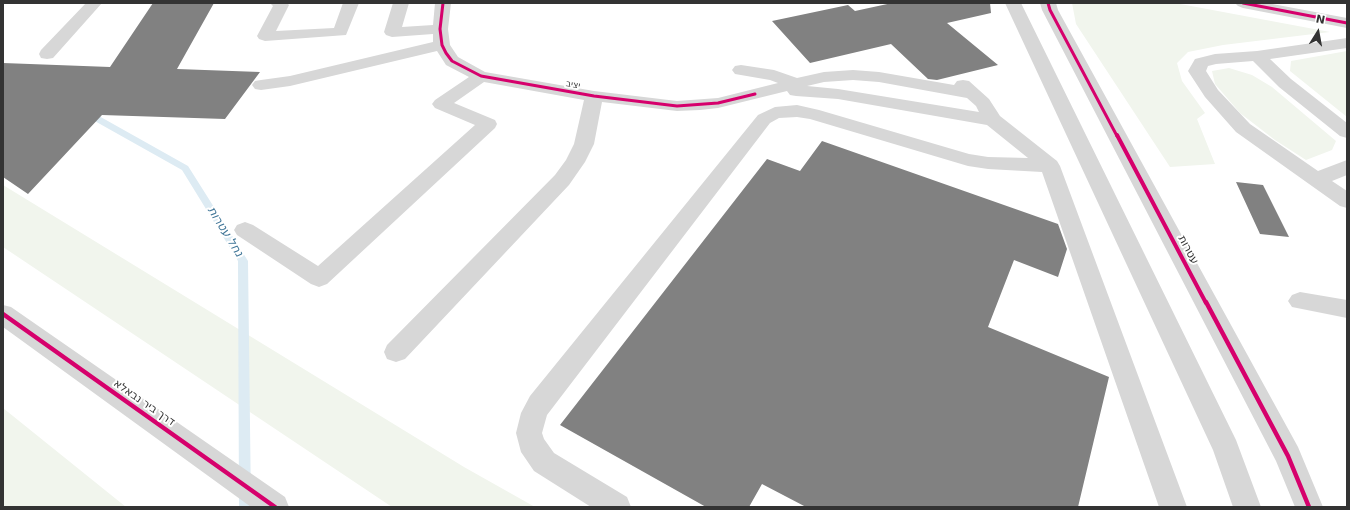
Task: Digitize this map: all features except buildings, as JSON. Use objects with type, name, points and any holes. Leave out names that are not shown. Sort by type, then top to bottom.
[{"type":"street","points":[[47,54],[94,3]]},
{"type":"street","points":[[278,3],[281,5],[265,36],[340,32],[352,3]]},
{"type":"street","points":[[401,3],[392,32],[441,37]]},
{"type":"street","points":[[441,37],[443,3]]},
{"type":"street","points":[[1013,3],[1226,449],[1247,507]]},
{"type":"street","name":"עטרות","points":[[1048,3],[1054,17],[1288,456],[1309,507]]},
{"type":"street","points":[[1243,3],[1347,23]]},
{"type":"street","points":[[261,85],[290,81],[441,37]]},
{"type":"street","name":"יציב","points":[[441,37],[446,52],[452,61],[481,76],[594,96],[677,106],[718,103],[755,94],[800,88]]},
{"type":"street","points":[[1347,43],[1256,56],[1215,59],[1201,63],[1197,71],[1211,93],[1243,128],[1347,201]]},
{"type":"street","points":[[1256,56],[1285,83],[1347,132]]},
{"type":"street","points":[[741,70],[774,75],[800,88],[993,120]]},
{"type":"street","points":[[800,88],[849,78],[853,75],[974,94]]},
{"type":"street","points":[[245,230],[319,278],[488,124],[441,104],[481,76]]},
{"type":"street","points":[[953,78],[974,94],[986,108],[993,120],[1050,166],[1173,507]]},
{"type":"street","points":[[396,352],[562,180],[575,162],[584,144],[594,96]]},
{"type":"street","points":[[617,507],[544,462],[531,443],[529,433],[534,413],[554,385],[764,119],[775,113],[797,111],[813,114],[968,160],[988,163],[1050,166]]},
{"type":"street","points":[[1316,180],[1347,168]]},
{"type":"street","points":[[1300,301],[1347,309]]},
{"type":"street","name":"דרך ביר נבאלא","points":[[3,314],[275,507]]},
{"type":"shaded area","points":[[1072,3],[1175,3],[1330,32],[1223,45],[1188,52],[1177,63],[1182,81],[1205,113],[1197,119],[1215,164],[1170,167],[1076,24]]},
{"type":"shaded area","points":[[1347,51],[1347,117],[1290,71],[1291,61]]},
{"type":"shaded area","points":[[1229,68],[1252,75],[1272,87],[1336,141],[1332,150],[1306,160],[1275,140],[1240,113],[1215,84],[1212,71]]},
{"type":"shaded area","points":[[3,185],[464,467],[535,507],[392,507],[3,247]]},
{"type":"shaded area","points":[[3,408],[126,507],[3,507]]},
{"type":"waterway","name":"נחל עטרות","points":[[87,113],[185,168],[243,261],[245,507]]},
{"type":"cycle path","points":[[443,3],[440,29],[442,45],[446,53],[452,61],[481,76],[594,96],[677,106],[718,103],[755,94]]},
{"type":"cycle path","points":[[1048,3],[1050,10],[1288,456],[1309,507]]},
{"type":"cycle path","points":[[1243,3],[1347,23]]},
{"type":"cycle path","points":[[3,314],[275,507]]}]
